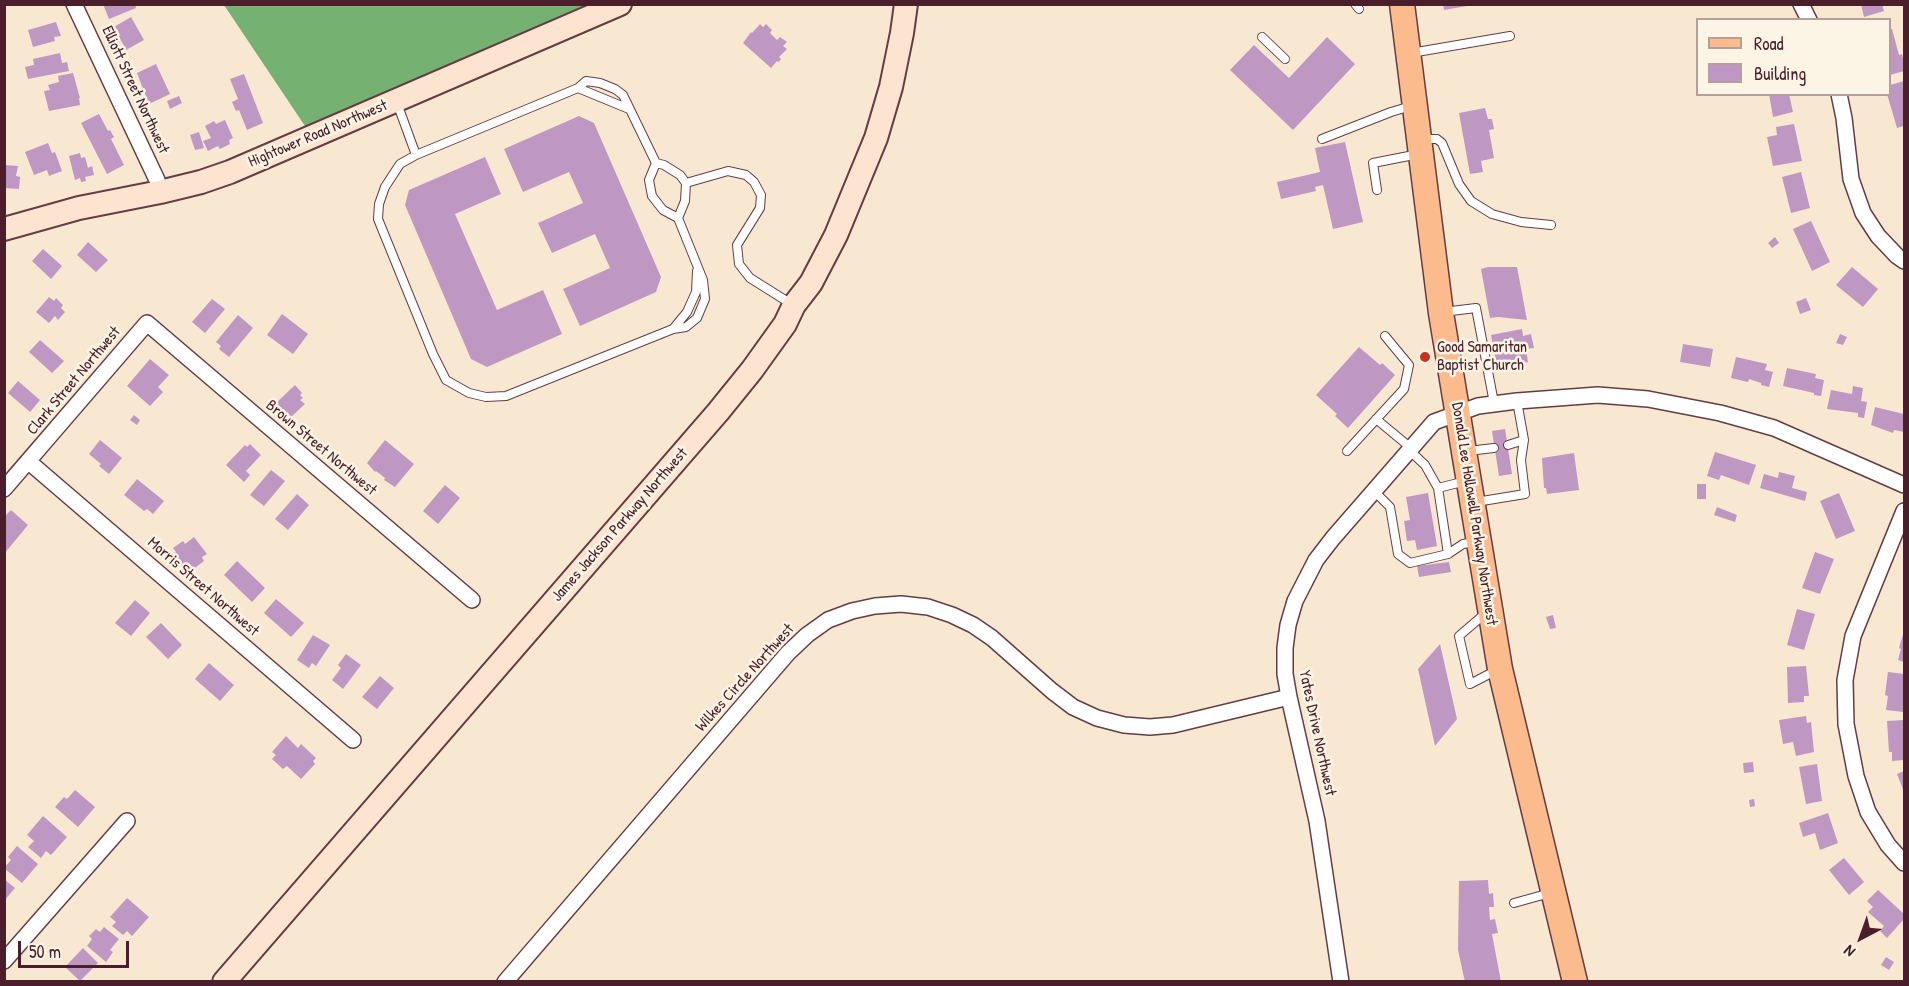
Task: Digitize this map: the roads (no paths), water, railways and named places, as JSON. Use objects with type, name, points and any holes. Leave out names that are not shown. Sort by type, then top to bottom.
[{"type":"main road","name":"Hightower Road Northwest","points":[[4,229],[79,208],[201,182],[620,4]]},
{"type":"main road","name":"James Jackson Parkway Northwest","points":[[224,981],[718,412],[785,324],[836,235],[876,138],[891,87],[906,4]]},
{"type":"main road","name":"Donald Lee Hollowell Parkway Northwest","points":[[1402,4],[1441,313],[1500,669],[1575,981]]},
{"type":"street","name":"Elliott Street Northwest","points":[[74,4],[157,180],[160,192]]},
{"type":"street","points":[[1801,4],[1808,18]]},
{"type":"street","points":[[1839,96],[1851,179],[1863,213],[1878,236],[1905,261]]},
{"type":"street","name":"Clark Street Northwest","points":[[4,489],[147,323]]},
{"type":"street","name":"Brown Street Northwest","points":[[147,323],[472,600]]},
{"type":"street","name":"Yates Drive Northwest","points":[[1341,981],[1317,821],[1288,697],[1285,648],[1288,625],[1295,601],[1316,560],[1434,422],[1458,412],[1517,400],[1598,395],[1648,399],[1720,412],[1774,428],[1905,485]]},
{"type":"street","name":"Morris Street Northwest","points":[[29,462],[353,740]]},
{"type":"street","points":[[1905,512],[1853,636],[1845,680],[1846,724],[1856,776],[1868,812],[1888,845],[1905,863]]},
{"type":"street","name":"Wilkes Circle Northwest","points":[[514,978],[788,653],[828,620],[852,611],[901,604],[928,607],[952,615],[992,638],[1073,706],[1097,718],[1124,725],[1150,727],[1173,725],[1288,697]]},
{"type":"street","points":[[4,961],[127,821]]},
{"type":"lane","points":[[1409,54],[1510,36]]},
{"type":"lane","points":[[1262,37],[1286,59]]},
{"type":"lane","points":[[586,81],[615,89],[623,95],[629,109],[656,163],[649,180],[652,196],[663,210],[678,218],[703,280],[705,299],[697,318],[686,327],[673,329],[506,396],[486,398],[469,393],[446,380],[433,354],[378,219],[379,204],[385,187],[400,164],[416,155],[578,88],[586,81]]},
{"type":"lane","points":[[578,88],[629,109]]},
{"type":"lane","points":[[396,101],[416,155]]},
{"type":"lane","points":[[1322,139],[1415,105]]},
{"type":"lane","points":[[1377,190],[1373,163],[1437,139],[1442,143],[1459,184],[1471,201],[1492,214],[1521,222],[1551,225]]},
{"type":"lane","points":[[656,163],[680,175],[686,183],[685,201],[678,218]]},
{"type":"lane","points":[[686,183],[728,171],[746,175],[754,182],[761,195],[760,208],[737,245],[739,264],[750,278],[794,306]]},
{"type":"lane","points":[[1441,313],[1476,308],[1494,403]]},
{"type":"lane","points":[[1347,451],[1404,389],[1409,365],[1385,336]]},
{"type":"lane","points":[[1438,488],[1525,494],[1521,460],[1524,440],[1517,400]]},
{"type":"lane","points":[[1376,419],[1425,465],[1438,488],[1448,554]]},
{"type":"lane","points":[[1508,445],[1524,440]]},
{"type":"lane","points":[[1464,452],[1494,448]]},
{"type":"lane","points":[[1374,491],[1390,507],[1398,554],[1410,563],[1448,554],[1463,544],[1478,541]]},
{"type":"lane","points":[[1490,609],[1459,636],[1470,684],[1500,669]]},
{"type":"lane","points":[[1514,903],[1554,892]]},
{"type":"place","name":"Good Samaritan Baptist Church","points":[[1425,357]]}]
